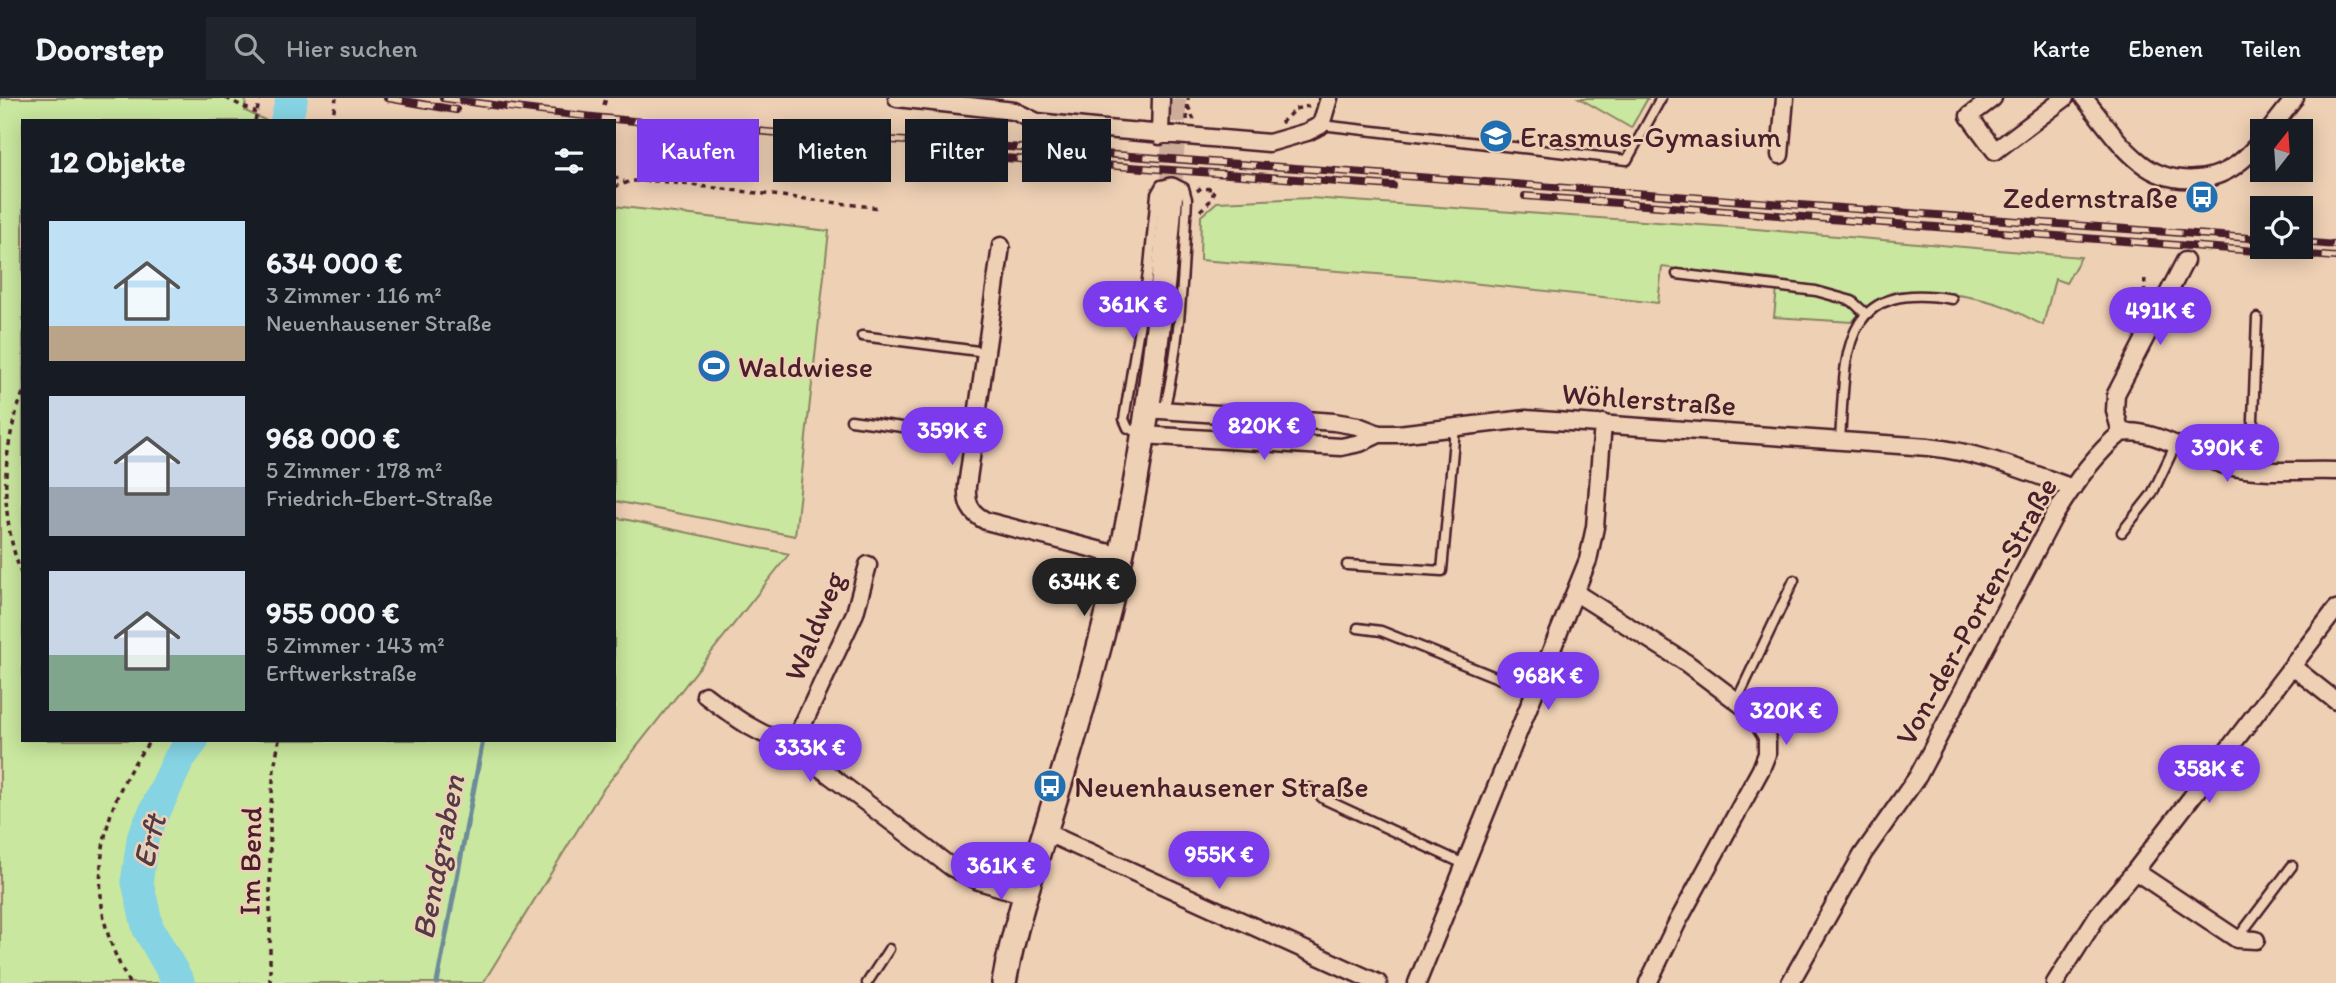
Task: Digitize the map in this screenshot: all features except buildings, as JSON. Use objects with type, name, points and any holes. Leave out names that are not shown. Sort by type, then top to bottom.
[{"type":"main road","points":[[1004,983],[1025,895],[1097,654],[1121,556],[1142,435],[1155,410],[1160,303],[1182,192]]},
{"type":"street","points":[[897,98],[1013,104],[1038,122],[1160,136],[1269,143],[1321,125],[1329,98]]},
{"type":"street","points":[[1160,136],[1161,98]]},
{"type":"street","points":[[1780,155],[1785,98]]},
{"type":"street","points":[[1993,98],[1969,117],[1995,151],[2065,98]]},
{"type":"street","points":[[2084,98],[2123,146],[2154,172],[2184,179],[2214,176],[2238,164],[2250,152]]},
{"type":"street","points":[[2278,119],[2295,98]]},
{"type":"street","points":[[1001,246],[967,491],[968,502],[976,515],[986,520],[1121,556]]},
{"type":"street","points":[[2185,261],[2118,388],[2115,411],[2122,433],[2129,431],[2147,434],[2216,462],[2250,470],[2336,471]]},
{"type":"street","name":"Wöhlerstraße","points":[[1155,410],[1334,422],[1358,426],[1379,434]]},
{"type":"street","name":"Wöhlerstraße","points":[[1142,435],[1341,447],[1360,443],[1379,434],[1455,428],[1509,419],[1602,423],[1950,449],[1993,460],[2073,488]]},
{"type":"street","points":[[1418,983],[1588,560],[1594,536],[1602,423]]},
{"type":"street","name":"Von-der-Porten-Straße","points":[[1790,983],[1863,854],[1918,776],[2047,528],[2073,488],[2107,446],[2122,433]]},
{"type":"street","name":"Waldweg","points":[[800,747],[802,726],[855,613],[868,565]]},
{"type":"street","points":[[1576,593],[1685,662],[1737,700],[1755,717],[1767,737],[1764,762],[1648,983]]},
{"type":"street","points":[[2055,983],[2098,915],[2135,871],[2336,609]]},
{"type":"street","points":[[2293,667],[2336,701]]},
{"type":"street","points":[[705,695],[760,733],[800,747],[815,764],[951,867],[979,881],[1025,895]]},
{"type":"street","points":[[1045,832],[1378,983]]},
{"type":"street","points":[[2135,871],[2237,939],[2256,940]]},
{"type":"lane","points":[[1321,125],[1627,160],[1661,98]]},
{"type":"lane","points":[[1142,435],[1128,428],[1124,419],[1147,275],[1156,194],[1161,185],[1173,183],[1181,186],[1187,195],[1180,309],[1170,381],[1155,410]]},
{"type":"lane","points":[[1677,274],[1816,290],[1852,301],[1866,314]]},
{"type":"lane","points":[[1840,440],[1847,351],[1856,328],[1866,314],[1883,302],[1902,296],[1926,295],[1952,299]]},
{"type":"lane","points":[[2250,470],[2257,318]]},
{"type":"lane","points":[[862,337],[986,352]]},
{"type":"lane","points":[[851,420],[975,437]]},
{"type":"lane","points":[[1347,565],[1442,571],[1455,428]]},
{"type":"lane","points":[[2122,532],[2152,494],[2175,446]]},
{"type":"lane","points":[[1737,700],[1794,580]]},
{"type":"lane","points":[[1358,628],[1381,631],[1536,694]]},
{"type":"lane","points":[[1310,788],[1324,799],[1466,865]]},
{"type":"lane","points":[[2237,939],[2292,866]]},
{"type":"lane","points":[[867,983],[889,949]]},
{"type":"path","points":[[226,98],[256,113]]},
{"type":"path","points":[[255,119],[260,98]]},
{"type":"path","points":[[333,119],[337,98]]},
{"type":"path","points":[[604,105],[606,98]]},
{"type":"path","points":[[1188,98],[1188,106],[1194,120]]},
{"type":"path","points":[[1276,128],[1292,111],[1306,106]]},
{"type":"path","points":[[616,178],[626,182],[669,183],[880,208]]},
{"type":"path","points":[[616,186],[626,182]]},
{"type":"path","points":[[1182,192],[1201,188],[1214,189]]},
{"type":"path","points":[[21,399],[2,462],[0,495],[8,544],[21,574]]},
{"type":"path","points":[[129,983],[113,950],[105,925],[102,860],[116,795],[135,760],[149,742]]},
{"type":"path","name":"Im Bend","points":[[270,983],[270,815],[279,742]]},
{"type":"green space","points":[[0,98],[246,98],[245,111],[263,119],[21,119],[21,742],[616,742],[616,517],[789,554],[601,792],[483,983],[0,983]]},
{"type":"green space","points":[[1579,98],[1648,98],[1631,128]]},
{"type":"green space","points":[[1310,198],[1744,228],[2081,257],[2066,283],[2055,279],[2043,325],[2010,308],[1988,301],[1945,293],[1914,291],[1885,295],[1852,322],[1774,317],[1778,280],[1662,267],[1658,303],[1415,277],[1200,260],[1201,216],[1217,202]]},
{"type":"green space","name":"Waldwiese","points":[[616,206],[829,231],[795,536],[616,501]]},
{"type":"waterway","name":"Erft","points":[[287,119],[292,98]]},
{"type":"waterway","name":"Erft","points":[[179,983],[148,928],[137,880],[143,837],[179,759],[192,742]]},
{"type":"waterway","name":"Bendgraben","points":[[437,983],[483,742]]},
{"type":"tunnel","points":[[1171,190],[1175,98]]},
{"type":"railway","points":[[387,98],[456,110]]},
{"type":"railway","points":[[443,98],[587,116],[732,129],[2250,238]]},
{"type":"railway","points":[[1008,158],[1393,186]]},
{"type":"railway","points":[[1525,196],[2336,257]]},
{"type":"railway","points":[[2313,243],[2336,245]]},
{"type":"place","name":"Erasmus-Gymasium","points":[[1496,136]]},
{"type":"place","name":"Zedernstraße","points":[[2202,197]]},
{"type":"place","name":"Waldwiese","points":[[714,366]]},
{"type":"place","name":"Neuenhausener Straße","points":[[1050,786]]}]
